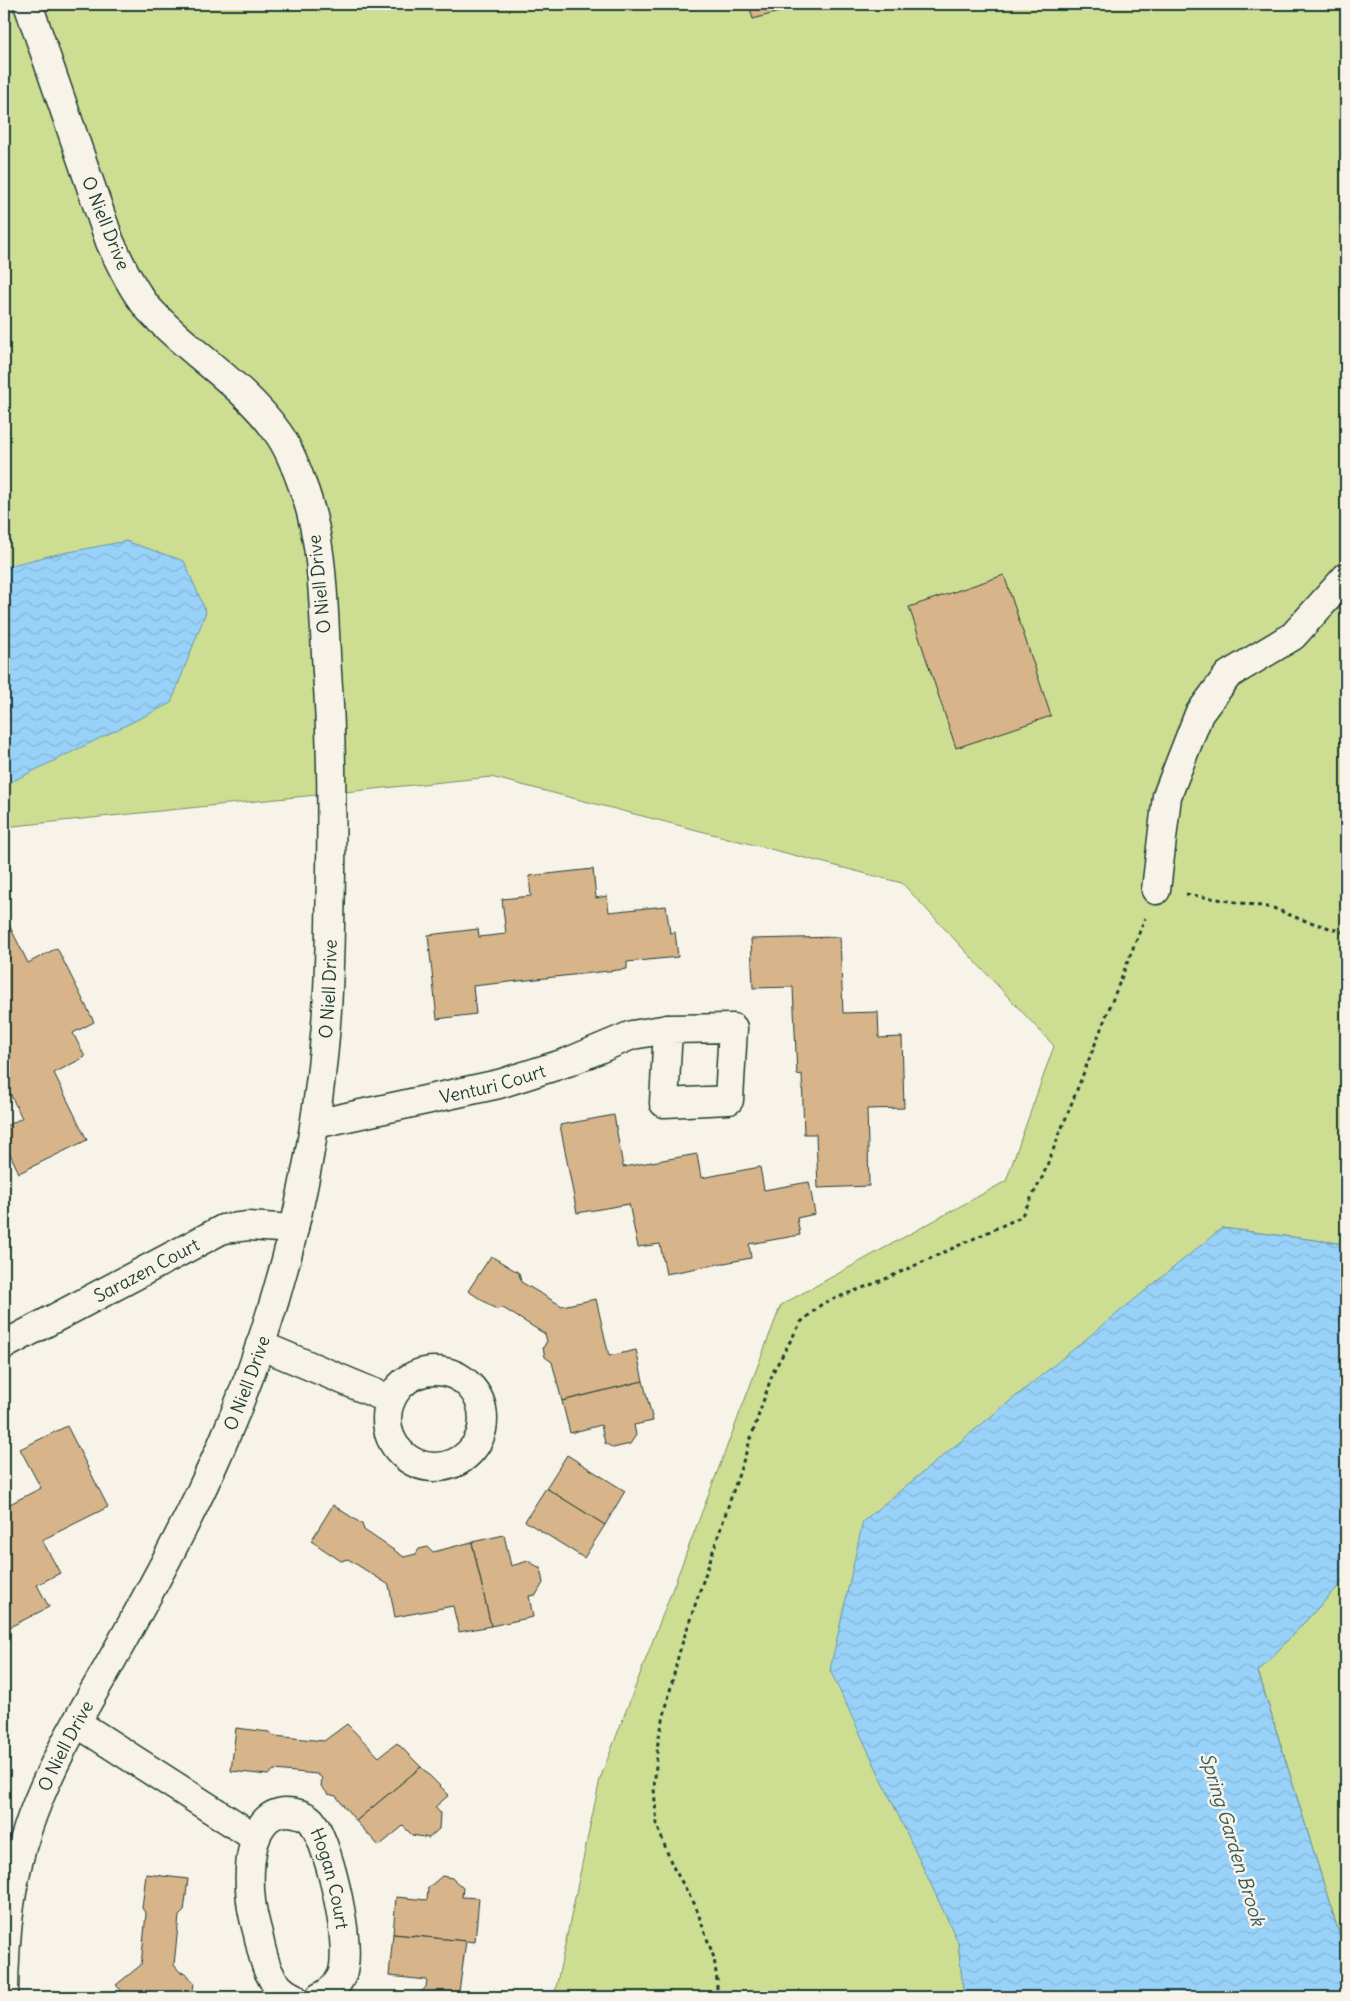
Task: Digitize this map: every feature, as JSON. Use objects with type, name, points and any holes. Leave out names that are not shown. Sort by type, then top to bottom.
[{"type":"street","name":"O Niell Drive","points":[[4,1997],[4,1950],[11,1896],[26,1832],[46,1780],[170,1555],[222,1446],[260,1346],[294,1229],[315,1124],[327,1017],[332,808],[329,698],[318,542],[304,488],[281,436],[256,405],[171,332],[144,303],[123,269],[110,242],[28,4]]},
{"type":"street","points":[[1156,890],[1167,796],[1199,714],[1228,675],[1293,636],[1346,577]]},
{"type":"street","name":"Venturi Court","points":[[315,1124],[499,1084],[568,1062],[632,1035],[668,1029]]},
{"type":"street","name":"Sarazen Court","points":[[4,1342],[223,1229],[248,1226],[294,1229]]},
{"type":"street","points":[[260,1346],[391,1400]]},
{"type":"street","points":[[76,1723],[256,1838]]},
{"type":"street","name":"Hogan Court","points":[[293,1997],[285,1994],[273,1982],[262,1956],[251,1901],[251,1853],[256,1838],[262,1825],[270,1817],[284,1812],[300,1813],[313,1822],[330,1863],[341,1910],[344,1958],[342,1976],[329,1993],[320,1997]]},
{"type":"path","points":[[717,1997],[718,1980],[714,1958],[695,1905],[672,1865],[657,1825],[654,1789],[658,1741],[679,1653],[773,1372],[801,1322],[824,1303],[883,1280],[1021,1217],[1042,1178],[1156,890],[1273,908],[1300,919],[1346,933]]},
{"type":"green space","points":[[4,4],[1346,4],[1346,1244],[1222,1228],[958,1942],[964,1997],[554,1997],[600,1779],[781,1305],[1006,1181],[1054,1046],[902,883],[491,777],[4,827]]},
{"type":"green space","points":[[1346,1578],[1346,1956],[1258,1671]]},
{"type":"water","points":[[126,541],[184,561],[206,612],[171,703],[9,783],[4,783],[4,567],[48,556]]},
{"type":"water","name":"Spring Garden Brook","points":[[1222,1228],[1346,1244],[1346,1578],[1258,1672],[1346,1956],[1346,1997],[964,1997],[958,1942],[830,1670],[863,1521]]},
{"type":"building","points":[[749,4],[789,4],[790,9],[753,19]]},
{"type":"building","points":[[1004,575],[1051,716],[956,748],[909,607]]},
{"type":"building","points":[[593,869],[596,898],[607,896],[609,912],[666,906],[670,933],[675,932],[678,957],[627,962],[627,969],[473,986],[476,1014],[437,1019],[428,935],[478,929],[479,937],[506,934],[502,899],[531,896],[529,876]]},
{"type":"building","points":[[4,915],[28,963],[57,948],[94,1022],[73,1033],[85,1057],[54,1073],[87,1140],[19,1173],[10,1154],[4,1157],[4,1127],[22,1118],[4,1081]]},
{"type":"building","points":[[840,937],[843,1013],[878,1012],[879,1038],[902,1037],[904,1108],[867,1109],[869,1186],[818,1188],[816,1134],[804,1134],[802,1074],[797,1075],[793,987],[753,988],[751,939]]},
{"type":"building","points":[[614,1115],[623,1167],[697,1154],[701,1178],[760,1167],[764,1190],[809,1182],[815,1214],[797,1218],[800,1235],[749,1244],[751,1258],[666,1274],[660,1244],[638,1247],[629,1204],[577,1213],[560,1125]]},
{"type":"building","points":[[491,1256],[519,1273],[521,1282],[562,1306],[596,1299],[609,1356],[636,1350],[643,1381],[562,1401],[552,1362],[545,1357],[543,1348],[547,1341],[545,1334],[503,1308],[496,1309],[468,1291]]},
{"type":"building","points":[[643,1381],[653,1421],[634,1425],[636,1435],[630,1444],[613,1448],[605,1443],[601,1425],[570,1433],[562,1401]]},
{"type":"building","points":[[67,1426],[108,1507],[42,1540],[60,1573],[37,1585],[49,1607],[4,1630],[4,1507],[41,1488],[20,1449]]},
{"type":"building","points":[[567,1455],[625,1491],[605,1525],[546,1488]]},
{"type":"building","points":[[546,1488],[605,1525],[584,1558],[525,1521]]},
{"type":"building","points":[[333,1505],[362,1524],[364,1530],[404,1557],[416,1554],[419,1549],[428,1547],[433,1552],[472,1542],[491,1626],[459,1632],[453,1606],[395,1617],[389,1585],[348,1559],[341,1561],[311,1541]]},
{"type":"building","points":[[504,1535],[511,1566],[528,1561],[540,1568],[543,1583],[536,1595],[529,1596],[533,1617],[491,1626],[472,1542]]},
{"type":"building","points":[[347,1724],[379,1757],[397,1743],[421,1767],[356,1821],[336,1796],[328,1794],[321,1786],[322,1778],[317,1774],[274,1770],[268,1775],[231,1771],[236,1728],[269,1732],[274,1736],[324,1741]]},
{"type":"building","points":[[421,1767],[449,1795],[435,1807],[440,1813],[439,1829],[429,1838],[412,1835],[403,1826],[379,1846],[356,1821]]},
{"type":"building","points":[[146,1874],[188,1879],[184,1911],[179,1916],[174,1965],[180,1972],[186,1973],[194,1983],[193,1990],[199,1997],[127,1997],[116,1985],[141,1965],[146,1914],[142,1908]]},
{"type":"building","points":[[442,1876],[452,1878],[463,1888],[462,1897],[479,1898],[475,1942],[393,1934],[396,1897],[427,1900],[428,1888]]},
{"type":"building","points":[[393,1934],[466,1941],[459,1992],[464,1997],[405,1997],[409,1994],[418,1995],[426,1987],[427,1980],[389,1976]]}]
